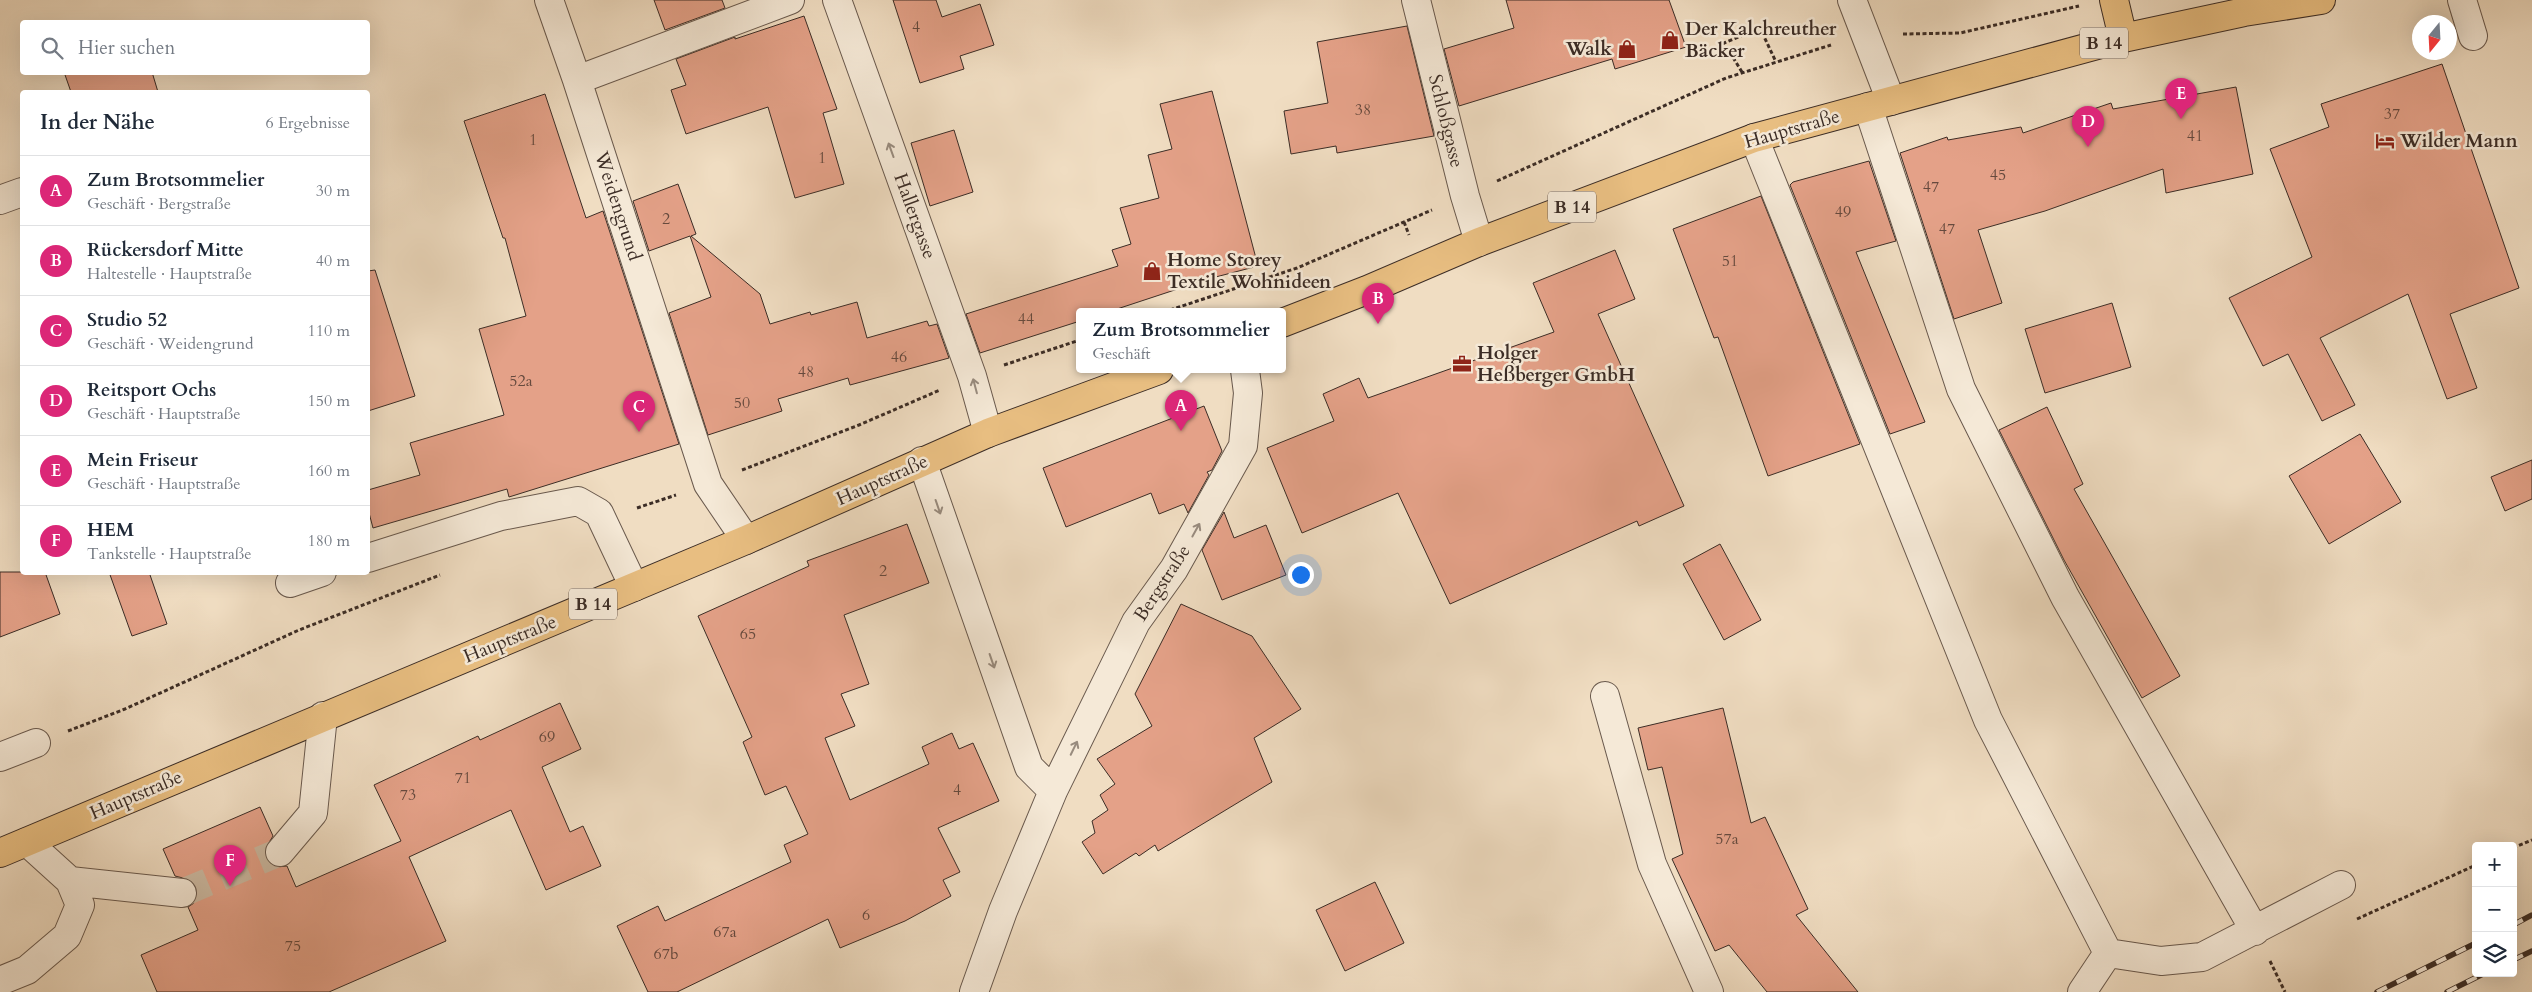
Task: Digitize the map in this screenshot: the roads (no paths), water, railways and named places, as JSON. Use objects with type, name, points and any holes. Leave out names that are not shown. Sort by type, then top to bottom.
[{"type":"main road","points":[[2114,0],[2123,38]]},
{"type":"main road","name":"Hauptstraße","points":[[1286,321],[1367,290],[1479,242],[1754,138],[2243,6],[2321,0]]},
{"type":"main road","name":"Hauptstraße","points":[[0,853],[746,540],[988,433],[1151,373]]},
{"type":"street","name":"Weidengrund","points":[[549,0],[577,80],[708,484],[746,540]]},
{"type":"street","points":[[577,80],[790,0]]},
{"type":"street","name":"Hallergasse","points":[[837,0],[972,376],[988,433]]},
{"type":"street","name":"Schloßgasse","points":[[1416,0],[1465,196],[1479,242]]},
{"type":"street","points":[[1852,0],[1864,34],[1879,104],[1962,390],[2065,598],[2256,931]]},
{"type":"street","points":[[2462,0],[2473,36]]},
{"type":"street","points":[[1754,138],[1988,720],[2108,953]]},
{"type":"street","points":[[0,200],[20,193]]},
{"type":"street","name":"Bergstraße","points":[[974,992],[1003,911],[1053,791],[1136,622],[1174,569],[1243,446],[1248,393],[1246,373]]},
{"type":"street","points":[[922,461],[1029,767],[1053,791]]},
{"type":"street","points":[[370,557],[500,516],[578,501],[599,513],[634,587]]},
{"type":"street","points":[[290,583],[313,575]]},
{"type":"street","points":[[1605,696],[1652,864],[1709,992]]},
{"type":"street","points":[[280,852],[313,813],[324,716]]},
{"type":"street","points":[[0,757],[36,743]]},
{"type":"street","points":[[0,981],[27,970],[66,936],[80,905],[70,881],[27,842]]},
{"type":"street","points":[[70,881],[182,893]]},
{"type":"street","points":[[2108,953],[2161,961],[2202,957],[2256,931],[2340,885]]},
{"type":"street","points":[[2082,992],[2108,953]]},
{"type":"tunnel","points":[[182,893],[280,852]]},
{"type":"railway","points":[[2517,923],[2532,915]]},
{"type":"railway","points":[[2377,992],[2472,945]]},
{"type":"railway","points":[[2517,958],[2532,951]]},
{"type":"railway","points":[[2447,992],[2477,977]]},
{"type":"place","name":"Der Kalchreuther Bäcker","points":[[1670,40]]},
{"type":"place","name":"Walk","points":[[1627,49]]},
{"type":"place","name":"Mein Friseur","points":[[2181,119]]},
{"type":"place","name":"Wilder Mann","points":[[2385,141]]},
{"type":"place","name":"Reitsport Ochs","points":[[2088,147]]},
{"type":"place","name":"Home Storey Textile Wohnideen","points":[[1152,271]]},
{"type":"place","name":"Rückersdorf Mitte","points":[[1378,324]]},
{"type":"place","name":"Holger Heßberger GmbH","points":[[1462,364]]},
{"type":"place","name":"Zum Brotsommelier","points":[[1181,431]]},
{"type":"place","name":"Studio 52","points":[[639,432]]},
{"type":"place","name":"HEM","points":[[230,886]]}]
